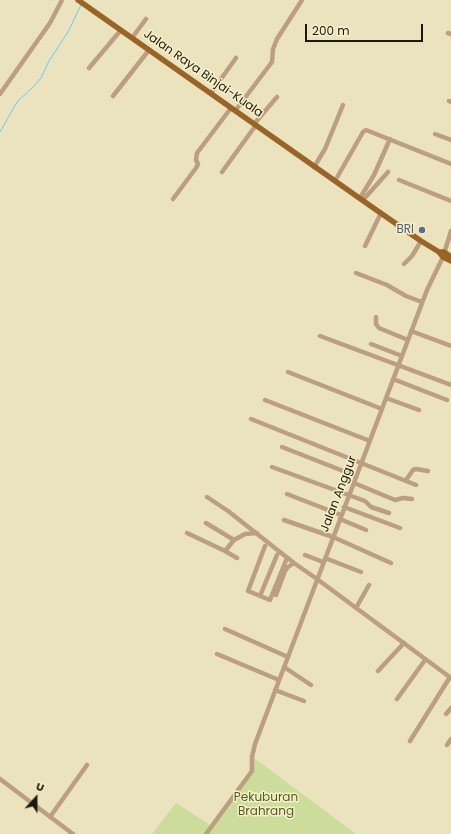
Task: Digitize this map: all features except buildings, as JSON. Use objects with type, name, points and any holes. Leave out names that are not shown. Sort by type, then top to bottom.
[{"type":"main road","name":"Jalan Raya Binjai-Kuala","points":[[78,0],[314,167],[442,254]]},
{"type":"main road","points":[[442,254],[451,257]]},
{"type":"main road","points":[[442,254],[451,261]]},
{"type":"street","points":[[0,94],[50,22],[62,0]]},
{"type":"street","points":[[173,199],[195,171],[198,164],[196,160],[197,153],[272,62],[273,49],[277,38],[302,0]]},
{"type":"street","points":[[132,38],[146,19]]},
{"type":"street","points":[[89,68],[121,30]]},
{"type":"street","points":[[112,96],[149,50]]},
{"type":"street","points":[[211,94],[236,58]]},
{"type":"street","points":[[222,172],[277,97]]},
{"type":"street","points":[[314,167],[343,105]]},
{"type":"street","points":[[335,181],[365,130],[369,130],[451,164]]},
{"type":"street","points":[[435,134],[451,140]]},
{"type":"street","points":[[362,199],[390,139]]},
{"type":"street","points":[[362,199],[388,172]]},
{"type":"street","points":[[399,180],[451,201]]},
{"type":"street","points":[[365,246],[381,213]]},
{"type":"street","name":"Jalan Anggur","points":[[206,834],[252,771],[252,757],[255,744],[422,302],[442,254],[450,241],[451,231]]},
{"type":"street","points":[[404,264],[412,256],[421,241]]},
{"type":"street","points":[[356,273],[387,285],[406,296],[422,302]]},
{"type":"street","points":[[376,317],[376,326],[408,340]]},
{"type":"street","points":[[411,331],[451,346]]},
{"type":"street","points":[[320,336],[451,385]]},
{"type":"street","points":[[371,344],[402,356]]},
{"type":"street","points":[[288,372],[382,409]]},
{"type":"street","points":[[393,379],[447,400]]},
{"type":"street","points":[[386,398],[419,410]]},
{"type":"street","points":[[265,400],[370,441]]},
{"type":"street","points":[[251,419],[416,484]]},
{"type":"street","points":[[282,447],[356,476]]},
{"type":"street","points":[[272,467],[364,501],[372,507],[389,513]]},
{"type":"street","points":[[406,480],[413,470],[428,471]]},
{"type":"street","points":[[354,483],[395,500],[403,498],[412,499]]},
{"type":"street","points":[[287,494],[366,530]]},
{"type":"street","points":[[207,497],[228,511],[287,558],[451,678],[410,741]]},
{"type":"street","points":[[344,507],[400,528]]},
{"type":"street","points":[[284,520],[333,537],[391,563]]},
{"type":"street","points":[[206,523],[234,540]]},
{"type":"street","points":[[187,533],[237,558]]},
{"type":"street","points":[[225,551],[234,540],[245,534],[257,534]]},
{"type":"street","points":[[265,546],[248,591],[270,600],[287,558]]},
{"type":"street","points":[[260,596],[277,555]]},
{"type":"street","points":[[305,555],[361,572]]},
{"type":"street","points":[[276,595],[285,571],[294,563]]},
{"type":"street","points":[[356,608],[369,585]]},
{"type":"street","points":[[225,629],[288,657]]},
{"type":"street","points":[[378,671],[404,643]]},
{"type":"street","points":[[217,654],[279,680]]},
{"type":"street","points":[[398,699],[425,660]]},
{"type":"street","points":[[284,667],[311,685]]},
{"type":"street","points":[[276,690],[304,701]]},
{"type":"street","points":[[446,714],[451,708]]},
{"type":"street","points":[[447,745],[451,739]]},
{"type":"street","points":[[50,817],[87,765]]},
{"type":"street","points":[[1,781],[73,834]]},
{"type":"green space","name":"Pekuburan Brahrang","points":[[254,758],[356,834],[152,834],[176,803],[213,827],[252,774]]},
{"type":"waterway","points":[[0,132],[17,102],[41,78],[49,61],[68,32],[81,5]]},
{"type":"place","name":"BRI","points":[[422,230]]}]
